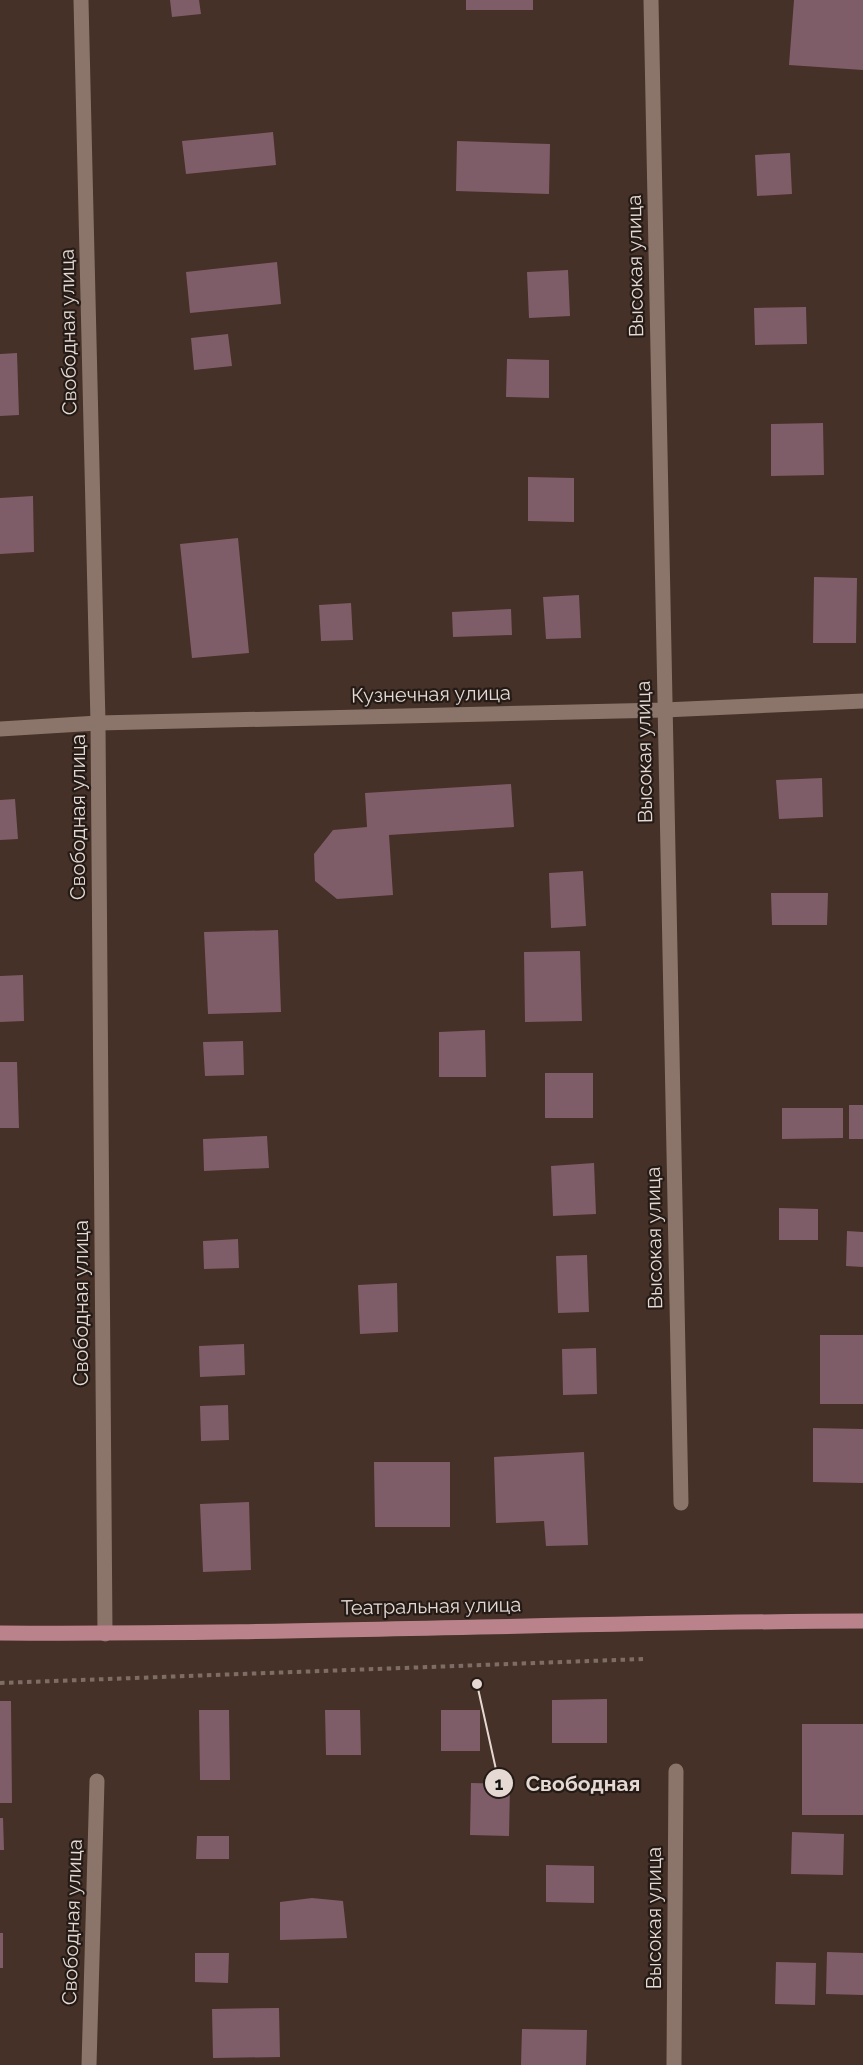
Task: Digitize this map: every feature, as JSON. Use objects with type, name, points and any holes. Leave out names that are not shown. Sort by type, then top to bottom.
[{"type":"main road","name":"Театральная улица","points":[[0,1633],[105,1634],[684,1622],[863,1621]]},
{"type":"street","name":"Свободная улица","points":[[81,0],[98,723],[105,1634]]},
{"type":"street","name":"Высокая улица","points":[[651,0],[681,1503]]},
{"type":"street","name":"Кузнечная улица","points":[[0,729],[98,723],[664,710],[863,701]]},
{"type":"street","name":"Высокая улица","points":[[674,2065],[676,1771]]},
{"type":"street","name":"Свободная улица","points":[[89,2065],[97,1781]]},
{"type":"path","points":[[0,1683],[643,1659]]},
{"type":"building","points":[[170,0],[199,0],[201,14],[172,17]]},
{"type":"building","points":[[466,0],[533,0],[533,10],[466,10]]},
{"type":"building","points":[[794,0],[863,0],[863,70],[789,65]]},
{"type":"building","points":[[273,132],[276,165],[186,174],[182,141]]},
{"type":"building","points":[[457,141],[550,144],[549,194],[456,191]]},
{"type":"building","points":[[790,153],[792,194],[757,196],[755,155]]},
{"type":"building","points":[[277,262],[281,304],[190,313],[186,272]]},
{"type":"building","points":[[568,270],[570,316],[529,318],[527,272]]},
{"type":"building","points":[[806,307],[807,344],[755,345],[754,308]]},
{"type":"building","points":[[228,334],[232,366],[194,370],[191,338]]},
{"type":"building","points":[[17,353],[19,415],[0,416],[0,354]]},
{"type":"building","points":[[507,359],[549,360],[549,398],[506,397]]},
{"type":"building","points":[[823,423],[824,475],[771,476],[771,424]]},
{"type":"building","points":[[528,477],[574,478],[574,522],[528,521]]},
{"type":"building","points":[[33,496],[34,552],[0,554],[0,498]]},
{"type":"building","points":[[238,538],[249,653],[192,658],[180,544]]},
{"type":"building","points":[[814,577],[857,578],[856,643],[813,643]]},
{"type":"building","points":[[579,595],[581,638],[546,639],[543,597]]},
{"type":"building","points":[[351,603],[353,640],[321,641],[319,605]]},
{"type":"building","points":[[511,609],[512,635],[453,637],[452,612]]},
{"type":"building","points":[[822,778],[823,817],[779,819],[776,780]]},
{"type":"building","points":[[511,784],[514,827],[389,835],[393,895],[337,899],[315,881],[314,854],[333,830],[367,827],[365,793]]},
{"type":"building","points":[[15,799],[18,839],[0,840],[0,800]]},
{"type":"building","points":[[583,871],[586,926],[551,928],[549,873]]},
{"type":"building","points":[[771,893],[828,893],[827,925],[772,925]]},
{"type":"building","points":[[278,930],[281,1012],[208,1014],[204,932]]},
{"type":"building","points":[[580,951],[582,1021],[525,1022],[524,952]]},
{"type":"building","points":[[23,975],[24,1021],[0,1022],[0,976]]},
{"type":"building","points":[[485,1030],[486,1077],[439,1077],[439,1032]]},
{"type":"building","points":[[243,1041],[244,1075],[205,1076],[203,1042]]},
{"type":"building","points":[[0,1062],[17,1062],[19,1128],[0,1128]]},
{"type":"building","points":[[545,1073],[593,1073],[593,1118],[545,1118]]},
{"type":"building","points":[[849,1105],[863,1105],[863,1139],[849,1139]]},
{"type":"building","points":[[782,1108],[843,1108],[843,1138],[782,1139]]},
{"type":"building","points":[[267,1136],[269,1168],[204,1171],[203,1139]]},
{"type":"building","points":[[594,1163],[596,1214],[553,1216],[551,1166]]},
{"type":"building","points":[[779,1208],[818,1209],[818,1240],[779,1240]]},
{"type":"building","points":[[847,1231],[863,1232],[863,1267],[846,1266]]},
{"type":"building","points":[[238,1239],[239,1268],[204,1269],[203,1241]]},
{"type":"building","points":[[587,1255],[589,1312],[558,1313],[556,1256]]},
{"type":"building","points":[[397,1283],[398,1332],[360,1334],[358,1285]]},
{"type":"building","points":[[820,1335],[863,1335],[863,1404],[820,1404]]},
{"type":"building","points":[[244,1344],[245,1375],[200,1377],[199,1346]]},
{"type":"building","points":[[596,1348],[597,1394],[563,1395],[562,1349]]},
{"type":"building","points":[[228,1405],[229,1440],[201,1441],[200,1406]]},
{"type":"building","points":[[813,1428],[863,1429],[863,1483],[813,1482]]},
{"type":"building","points":[[584,1452],[588,1545],[546,1546],[544,1521],[496,1523],[494,1457]]},
{"type":"building","points":[[374,1462],[450,1462],[450,1527],[375,1527]]},
{"type":"building","points":[[249,1502],[251,1570],[203,1572],[200,1504]]},
{"type":"building","points":[[607,1699],[607,1743],[552,1743],[552,1700]]},
{"type":"building","points":[[0,1701],[11,1701],[12,1803],[0,1803]]},
{"type":"building","points":[[199,1710],[229,1710],[230,1780],[200,1780]]},
{"type":"building","points":[[325,1710],[360,1710],[361,1755],[326,1755]]},
{"type":"building","points":[[441,1710],[480,1710],[480,1751],[441,1751]]},
{"type":"building","points":[[802,1724],[863,1724],[863,1815],[802,1815]]},
{"type":"building","points":[[471,1783],[510,1784],[509,1836],[470,1835]]},
{"type":"building","points":[[0,1818],[3,1818],[4,1850],[0,1850]]},
{"type":"building","points":[[792,1832],[844,1834],[843,1875],[791,1874]]},
{"type":"building","points":[[197,1836],[229,1836],[229,1859],[196,1859]]},
{"type":"building","points":[[546,1865],[594,1866],[594,1903],[546,1902]]},
{"type":"building","points":[[312,1898],[343,1901],[347,1938],[280,1940],[280,1902]]},
{"type":"building","points":[[0,1933],[3,1933],[3,1968],[0,1968]]},
{"type":"building","points":[[827,1952],[863,1953],[863,1995],[826,1994]]},
{"type":"building","points":[[195,1953],[229,1953],[228,1983],[195,1982]]},
{"type":"building","points":[[776,1962],[816,1963],[815,2005],[775,2004]]},
{"type":"building","points":[[279,2008],[280,2057],[213,2058],[212,2009]]},
{"type":"building","points":[[522,2029],[587,2030],[586,2065],[521,2065]]},
{"type":"place","name":"Свободная","points":[[477,1684]]}]
